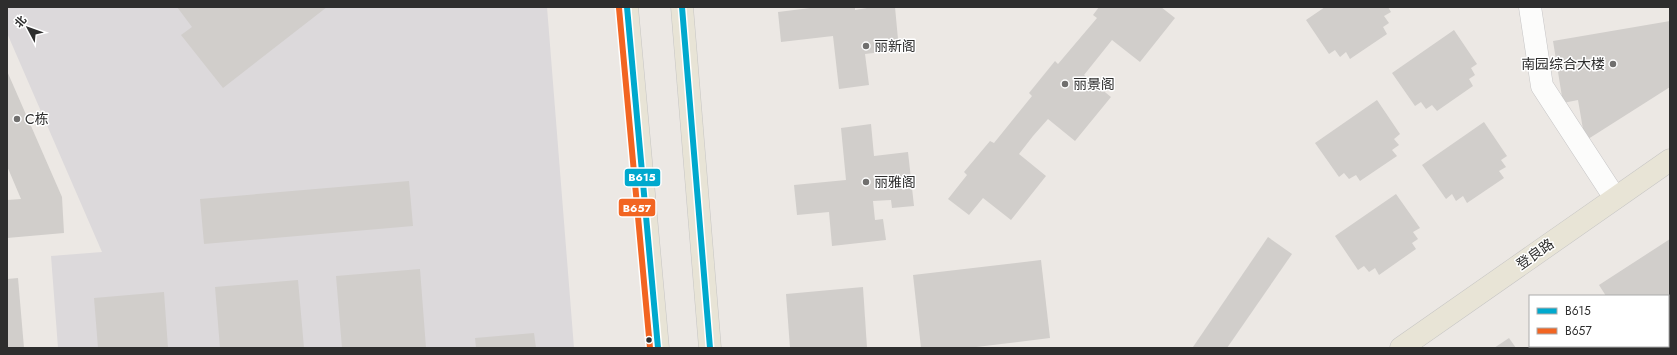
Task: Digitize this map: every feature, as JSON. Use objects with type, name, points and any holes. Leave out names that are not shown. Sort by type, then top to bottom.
[{"type":"main road","points":[[627,7],[658,348]]},
{"type":"main road","points":[[682,7],[710,348]]},
{"type":"main road","name":"登良路","points":[[1401,348],[1670,160]]},
{"type":"lane","points":[[1534,8],[1542,86],[1615,198]]},
{"type":"shaded area","points":[[7,7],[547,7],[574,348],[58,348],[51,256],[102,252],[7,33]]},
{"type":"building","points":[[177,7],[327,7],[223,88],[181,35],[192,27]]},
{"type":"building","name":"丽新阁","points":[[809,7],[855,7],[855,10],[873,7],[895,7],[899,50],[865,54],[869,85],[839,89],[833,36],[781,42],[778,12],[810,8]]},
{"type":"building","points":[[1099,7],[1161,7],[1175,18],[1140,62],[1112,40],[1084,75],[1111,97],[1075,141],[1048,119],[1033,136],[1019,154],[1046,176],[1011,220],[983,198],[969,215],[948,199],[967,175],[964,172],[990,141],[994,143],[1032,96],[1029,93],[1055,61],[1058,64],[1097,18],[1093,15]]},
{"type":"building","points":[[1325,7],[1388,7],[1391,12],[1384,16],[1389,23],[1383,27],[1387,34],[1350,59],[1346,52],[1340,57],[1335,50],[1329,54],[1306,20]]},
{"type":"building","name":"南园综合大楼","points":[[1670,21],[1670,87],[1585,141],[1578,100],[1563,103],[1553,41]]},
{"type":"building","points":[[1454,30],[1477,64],[1471,68],[1475,75],[1469,79],[1473,86],[1437,111],[1432,105],[1426,109],[1421,102],[1415,106],[1392,73]]},
{"type":"building","name":"C栋","points":[[7,71],[62,197],[64,233],[7,238],[7,200],[21,199],[7,166]]},
{"type":"building","points":[[1377,100],[1400,134],[1394,139],[1399,145],[1392,150],[1397,156],[1360,181],[1356,175],[1349,179],[1344,173],[1339,177],[1315,143]]},
{"type":"building","points":[[1484,122],[1507,156],[1501,160],[1506,167],[1499,171],[1504,178],[1467,203],[1463,196],[1456,201],[1452,194],[1446,199],[1422,165]]},
{"type":"building","name":"丽雅阁","points":[[871,124],[874,156],[908,152],[914,206],[892,208],[891,200],[873,201],[875,220],[883,219],[886,240],[832,246],[829,212],[797,215],[794,185],[846,180],[841,128]]},
{"type":"building","points":[[409,181],[413,226],[204,244],[200,199]]},
{"type":"building","points":[[1396,194],[1420,228],[1413,232],[1418,239],[1412,243],[1416,249],[1379,275],[1375,268],[1369,272],[1364,266],[1358,270],[1335,236]]},
{"type":"building","points":[[1268,237],[1292,254],[1227,348],[1193,347]]},
{"type":"building","points":[[1670,239],[1670,296],[1605,295],[1599,285]]},
{"type":"building","points":[[1041,260],[1050,338],[968,348],[921,348],[913,275]]},
{"type":"building","points":[[420,269],[426,348],[342,348],[336,276]]},
{"type":"building","points":[[18,278],[24,348],[7,348],[7,279]]},
{"type":"building","points":[[298,280],[304,348],[220,348],[215,287]]},
{"type":"building","points":[[863,287],[867,348],[790,348],[786,294]]},
{"type":"building","points":[[164,292],[168,348],[98,348],[94,298]]},
{"type":"building","points":[[534,333],[536,348],[476,348],[475,338]]},
{"type":"building","points":[[1509,338],[1516,348],[1494,348]]},
{"type":"building","points":[[1552,347],[1624,348],[1552,348]]},
{"type":"transit line","name":"B615","points":[[627,7],[658,348]]},
{"type":"transit line","name":"B615","points":[[682,7],[710,348]]},
{"type":"transit line","name":"B657","points":[[619,8],[650,348]]},
{"type":"place","name":"丽新阁","points":[[866,46]]},
{"type":"place","name":"南园综合大楼","points":[[1613,64]]},
{"type":"place","name":"丽景阁","points":[[1065,84]]},
{"type":"place","name":"C栋","points":[[17,119]]},
{"type":"place","name":"丽雅阁","points":[[866,182]]}]
